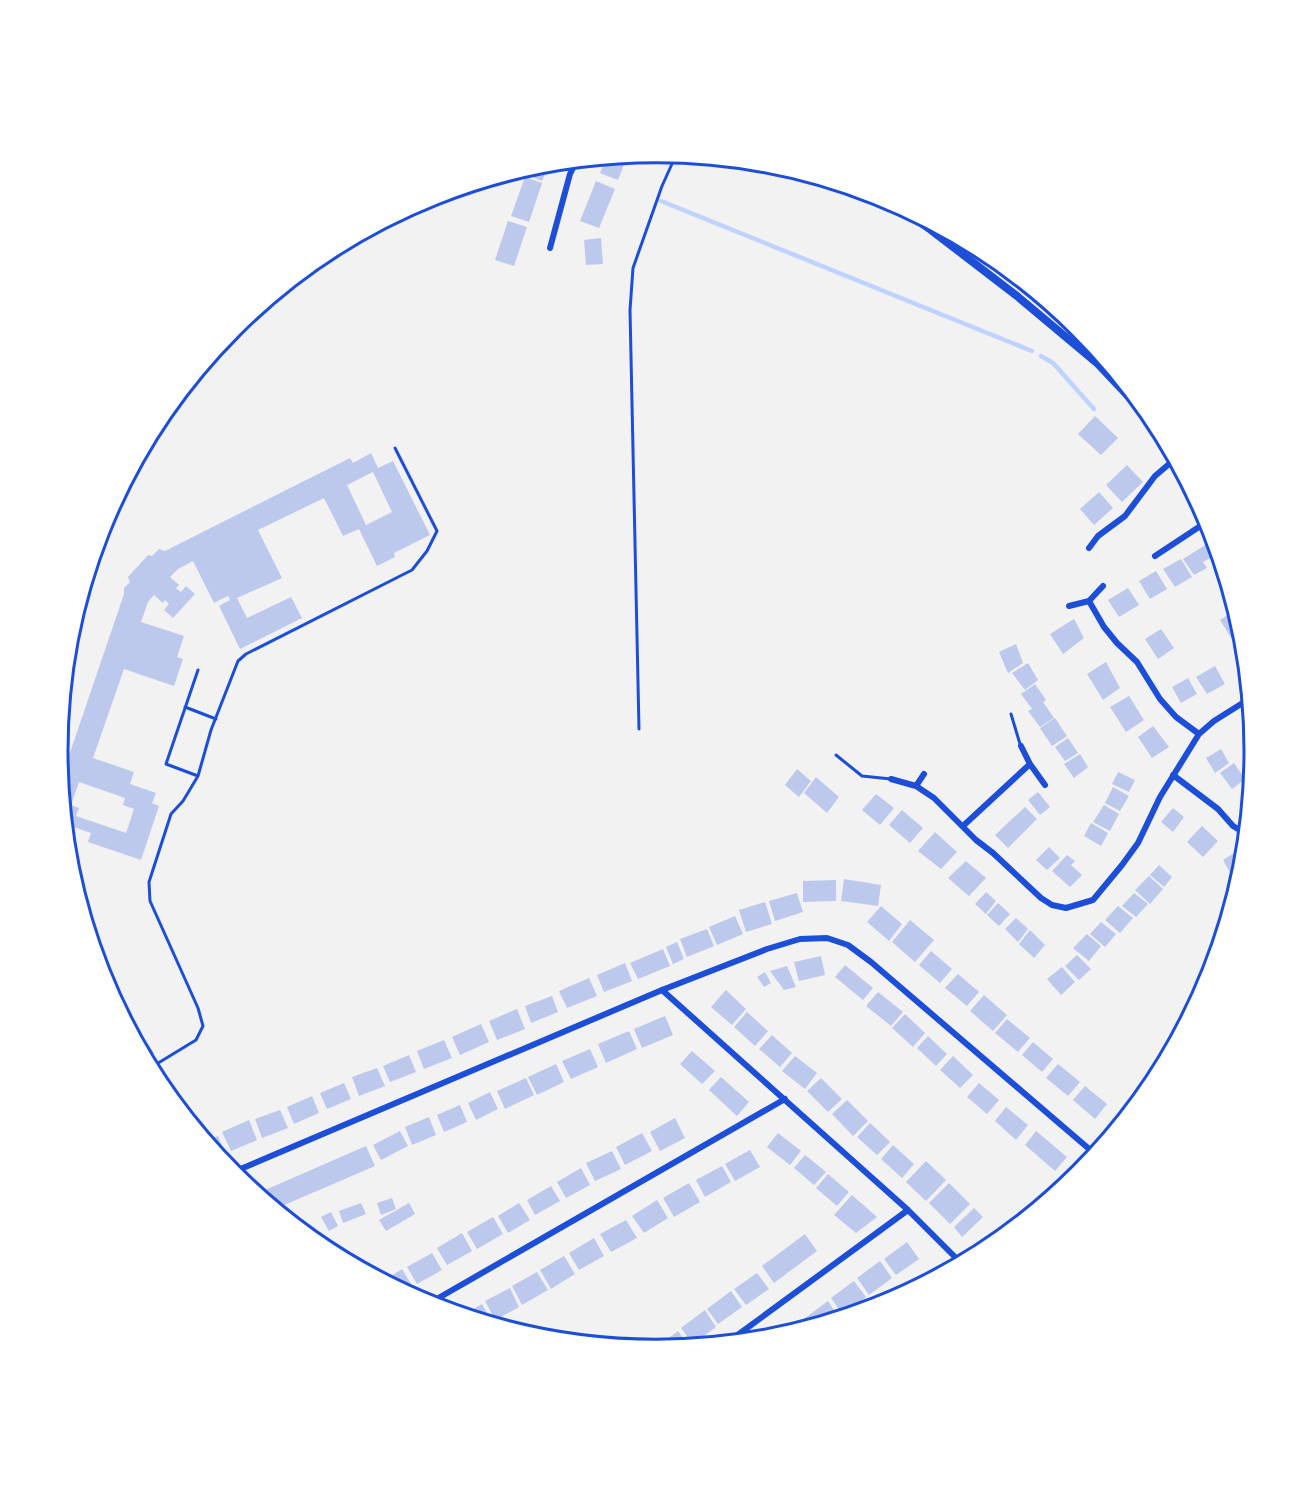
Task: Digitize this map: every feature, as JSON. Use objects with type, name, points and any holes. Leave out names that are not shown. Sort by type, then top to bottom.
[{"type":"street","points":[[550,248],[572,169]]},
{"type":"street","points":[[939,236],[1017,296],[1101,367]]},
{"type":"street","points":[[1089,548],[1098,536],[1125,516],[1155,476],[1169,464]]},
{"type":"street","points":[[1155,556],[1199,527]]},
{"type":"street","points":[[1069,606],[1089,601],[1103,586]]},
{"type":"street","points":[[1089,601],[1104,627],[1137,662],[1160,699],[1176,717],[1199,735]]},
{"type":"street","points":[[891,779],[916,786],[934,798],[1041,898],[1052,905],[1066,908],[1093,900],[1138,843],[1160,797],[1199,735],[1214,721],[1241,704]]},
{"type":"street","points":[[1021,746],[1030,764],[1046,785]]},
{"type":"street","points":[[963,826],[1030,764]]},
{"type":"street","points":[[916,786],[924,774]]},
{"type":"street","points":[[1173,775],[1218,809],[1238,829]]},
{"type":"street","points":[[242,1168],[662,990],[800,939],[827,938],[848,945],[871,962],[1089,1149]]},
{"type":"street","points":[[662,990],[908,1210],[955,1257]]},
{"type":"street","points":[[439,1298],[785,1100]]},
{"type":"street","points":[[741,1333],[908,1210]]},
{"type":"lane","points":[[639,729],[630,310],[633,268],[672,163]]},
{"type":"lane","points":[[158,1063],[196,1040],[204,1026],[150,901],[149,882],[156,853],[171,814],[183,801],[198,776],[238,661],[246,654],[412,570],[427,551],[437,531],[395,448]]},
{"type":"lane","points":[[198,670],[165,764],[198,776]]},
{"type":"lane","points":[[185,707],[216,719]]},
{"type":"lane","points":[[1011,714],[1021,746]]},
{"type":"lane","points":[[836,756],[862,776],[891,779]]},
{"type":"building","points":[[624,164],[618,180],[600,173],[603,165]]},
{"type":"building","points":[[546,173],[542,181],[531,176]]},
{"type":"building","points":[[525,178],[542,183],[529,222],[511,216]]},
{"type":"building","points":[[596,181],[615,189],[599,228],[580,221]]},
{"type":"building","points":[[508,221],[527,227],[514,266],[495,260]]},
{"type":"building","points":[[601,238],[603,264],[586,265],[584,240]]},
{"type":"building","points":[[1095,416],[1118,438],[1101,455],[1078,434]]},
{"type":"building","points":[[371,453],[378,468],[393,461],[430,535],[394,553],[395,557],[377,566],[359,529],[343,536],[324,498],[258,530],[282,578],[237,598],[247,618],[291,597],[302,618],[240,649],[219,606],[230,600],[228,596],[214,603],[193,561],[178,569],[170,577],[179,585],[176,588],[181,592],[186,586],[195,594],[173,618],[164,610],[169,604],[165,600],[163,603],[154,595],[148,602],[141,622],[184,636],[177,657],[183,659],[174,686],[124,669],[93,758],[134,772],[130,784],[156,793],[152,803],[159,806],[141,860],[88,842],[91,833],[73,827],[69,789],[68,758],[124,594],[124,588],[130,582],[128,577],[148,555],[152,556],[159,549],[165,551],[350,458],[353,463]],"holes":[[[373,472],[392,512],[366,525],[347,485]],[[79,782],[125,798],[123,805],[134,809],[126,833],[76,816],[79,808],[71,805]]]},
{"type":"building","points":[[1127,465],[1143,482],[1122,502],[1106,485]]},
{"type":"building","points":[[1099,492],[1113,508],[1094,525],[1080,509]]},
{"type":"building","points":[[1206,545],[1211,558],[1203,562],[1207,568],[1194,575],[1183,559]]},
{"type":"building","points":[[1181,559],[1192,577],[1175,587],[1163,569]]},
{"type":"building","points":[[1156,571],[1167,589],[1150,599],[1139,581]]},
{"type":"building","points":[[1128,588],[1139,605],[1119,617],[1108,600]]},
{"type":"building","points":[[1227,615],[1233,641],[1220,620]]},
{"type":"building","points":[[1074,619],[1084,638],[1063,654],[1050,634]]},
{"type":"building","points":[[1161,629],[1174,648],[1158,659],[1145,639]]},
{"type":"building","points":[[1016,644],[1023,663],[1008,673],[999,652]]},
{"type":"building","points":[[1106,662],[1120,688],[1103,700],[1087,674]]},
{"type":"building","points":[[1028,663],[1038,680],[1025,690],[1012,673]]},
{"type":"building","points":[[1215,666],[1225,684],[1207,694],[1196,677]]},
{"type":"building","points":[[1188,678],[1197,694],[1181,703],[1172,687]]},
{"type":"building","points":[[1035,684],[1054,718],[1040,727],[1028,711],[1032,709],[1021,694]]},
{"type":"building","points":[[1129,696],[1144,720],[1126,732],[1110,707]]},
{"type":"building","points":[[1055,718],[1067,736],[1052,746],[1040,728]]},
{"type":"building","points":[[1153,726],[1169,747],[1152,758],[1138,737]]},
{"type":"building","points":[[1068,738],[1078,753],[1065,761],[1055,747]]},
{"type":"building","points":[[1221,749],[1229,763],[1215,773],[1206,758]]},
{"type":"building","points":[[1080,754],[1088,767],[1074,778],[1064,764]]},
{"type":"building","points":[[1234,763],[1243,776],[1242,781],[1232,789],[1220,773]]},
{"type":"building","points":[[797,769],[811,781],[799,797],[785,785]]},
{"type":"building","points":[[1118,772],[1135,780],[1129,792],[1112,784]]},
{"type":"building","points":[[816,777],[839,797],[827,813],[804,793]]},
{"type":"building","points":[[1113,787],[1129,796],[1120,811],[1105,803]]},
{"type":"building","points":[[1038,792],[1050,807],[1040,815],[1028,800]]},
{"type":"building","points":[[876,794],[894,808],[880,825],[862,810]]},
{"type":"building","points":[[1104,805],[1119,814],[1110,831],[1093,822]]},
{"type":"building","points":[[1025,807],[1037,819],[1008,848],[995,835]]},
{"type":"building","points":[[1173,808],[1184,817],[1173,832],[1161,822]]},
{"type":"building","points":[[902,810],[923,828],[910,843],[889,825]]},
{"type":"building","points":[[1091,823],[1108,833],[1101,846],[1084,836]]},
{"type":"building","points":[[1202,826],[1218,841],[1203,857],[1187,842]]},
{"type":"building","points":[[935,832],[957,852],[941,869],[918,851]]},
{"type":"building","points":[[1049,847],[1060,858],[1047,870],[1036,860]]},
{"type":"building","points":[[1234,853],[1230,873],[1223,860]]},
{"type":"building","points":[[1067,855],[1075,861],[1071,865],[1082,875],[1070,887],[1052,871]]},
{"type":"building","points":[[966,861],[986,878],[969,896],[948,878]]},
{"type":"building","points":[[1159,865],[1172,877],[1164,887],[1150,875]]},
{"type":"building","points":[[1149,876],[1163,889],[1150,904],[1135,890]]},
{"type":"building","points":[[844,879],[881,885],[878,906],[841,901]]},
{"type":"building","points":[[836,880],[836,901],[803,902],[803,881]]},
{"type":"building","points":[[986,892],[996,901],[986,914],[975,904]]},
{"type":"building","points":[[797,893],[803,912],[775,921],[769,901]]},
{"type":"building","points":[[1134,893],[1148,904],[1136,917],[1122,906]]},
{"type":"building","points":[[765,902],[772,924],[746,932],[739,910]]},
{"type":"building","points":[[998,903],[1010,914],[999,926],[987,915]]},
{"type":"building","points":[[881,906],[902,924],[889,941],[867,922]]},
{"type":"building","points":[[1118,906],[1133,918],[1120,933],[1105,920]]},
{"type":"building","points":[[735,916],[743,934],[717,945],[709,927]]},
{"type":"building","points":[[1016,918],[1028,929],[1018,942],[1005,929]]},
{"type":"building","points":[[910,920],[934,940],[915,962],[892,942]]},
{"type":"building","points":[[1101,922],[1116,934],[1105,947],[1090,934]]},
{"type":"building","points":[[707,929],[714,946],[687,957],[680,939]]},
{"type":"building","points":[[1030,930],[1045,945],[1034,958],[1019,944]]},
{"type":"building","points":[[1087,934],[1101,946],[1089,961],[1073,948]]},
{"type":"building","points":[[677,942],[684,959],[673,964],[666,947]]},
{"type":"building","points":[[663,949],[670,966],[638,979],[630,963]]},
{"type":"building","points":[[931,951],[952,969],[940,983],[919,965]]},
{"type":"building","points":[[1077,955],[1091,969],[1079,980],[1065,966]]},
{"type":"building","points":[[821,956],[825,975],[799,981],[794,962]]},
{"type":"building","points":[[625,963],[632,981],[604,992],[597,975]]},
{"type":"building","points":[[845,965],[873,988],[863,1000],[835,977]]},
{"type":"building","points":[[787,966],[796,987],[784,990],[770,971]]},
{"type":"building","points":[[1062,967],[1075,982],[1061,995],[1047,979]]},
{"type":"building","points":[[765,972],[771,983],[764,987],[757,977]]},
{"type":"building","points":[[958,974],[979,992],[967,1006],[945,988]]},
{"type":"building","points":[[589,978],[597,996],[567,1008],[559,991]]},
{"type":"building","points":[[726,990],[746,1009],[732,1025],[711,1007]]},
{"type":"building","points":[[878,992],[903,1012],[891,1026],[866,1006]]},
{"type":"building","points":[[984,995],[1007,1015],[993,1031],[970,1011]]},
{"type":"building","points":[[552,996],[558,1012],[531,1023],[525,1006]]},
{"type":"building","points":[[517,1009],[525,1029],[497,1040],[489,1021]]},
{"type":"building","points":[[747,1012],[768,1031],[755,1046],[734,1027]]},
{"type":"building","points":[[905,1014],[925,1033],[913,1047],[892,1028]]},
{"type":"building","points":[[665,1016],[673,1035],[642,1048],[634,1029]]},
{"type":"building","points":[[1007,1019],[1030,1038],[1018,1052],[995,1033]]},
{"type":"building","points":[[481,1024],[489,1042],[460,1055],[452,1037]]},
{"type":"building","points":[[138,1029],[154,1053],[152,1054]]},
{"type":"building","points":[[629,1031],[637,1049],[606,1063],[598,1044]]},
{"type":"building","points":[[772,1035],[792,1053],[780,1067],[759,1049]]},
{"type":"building","points":[[928,1036],[947,1054],[936,1066],[917,1048]]},
{"type":"building","points":[[444,1040],[452,1058],[424,1069],[417,1051]]},
{"type":"building","points":[[1033,1042],[1053,1059],[1042,1072],[1022,1055]]},
{"type":"building","points":[[590,1049],[598,1067],[571,1079],[562,1061]]},
{"type":"building","points":[[692,1051],[715,1071],[702,1084],[680,1064]]},
{"type":"building","points":[[409,1055],[416,1072],[390,1082],[383,1066]]},
{"type":"building","points":[[795,1056],[817,1073],[805,1089],[782,1071]]},
{"type":"building","points":[[953,1056],[973,1075],[960,1088],[940,1070]]},
{"type":"building","points":[[556,1064],[564,1082],[537,1095],[528,1077]]},
{"type":"building","points":[[1058,1064],[1080,1082],[1068,1096],[1046,1078]]},
{"type":"building","points":[[377,1068],[385,1086],[359,1096],[352,1077]]},
{"type":"building","points":[[721,1077],[749,1102],[737,1116],[709,1090]]},
{"type":"building","points":[[526,1078],[534,1095],[505,1109],[497,1091]]},
{"type":"building","points":[[821,1078],[842,1099],[828,1112],[807,1091]]},
{"type":"building","points":[[344,1083],[351,1099],[327,1109],[320,1093]]},
{"type":"building","points":[[979,1083],[999,1100],[987,1114],[967,1097]]},
{"type":"building","points":[[1085,1086],[1107,1104],[1095,1119],[1073,1100]]},
{"type":"building","points":[[490,1092],[498,1109],[476,1120],[468,1103]]},
{"type":"building","points":[[312,1096],[319,1113],[294,1124],[287,1107]]},
{"type":"building","points":[[847,1100],[868,1121],[853,1136],[832,1114]]},
{"type":"building","points":[[460,1105],[467,1122],[444,1132],[437,1115]]},
{"type":"building","points":[[1006,1107],[1028,1125],[1016,1140],[995,1121]]},
{"type":"building","points":[[280,1110],[288,1128],[262,1138],[255,1119]]},
{"type":"building","points":[[429,1117],[436,1135],[412,1145],[405,1127]]},
{"type":"building","points":[[675,1118],[685,1138],[660,1151],[650,1132]]},
{"type":"building","points":[[249,1120],[257,1140],[231,1151],[222,1132]]},
{"type":"building","points":[[870,1123],[890,1142],[877,1155],[857,1137]]},
{"type":"building","points":[[400,1131],[408,1146],[381,1160],[373,1145]]},
{"type":"building","points":[[1036,1131],[1067,1157],[1055,1171],[1025,1145]]},
{"type":"building","points":[[642,1133],[652,1151],[625,1165],[616,1147]]},
{"type":"building","points":[[778,1133],[801,1151],[790,1165],[767,1147]]},
{"type":"building","points":[[218,1136],[223,1150],[213,1139]]},
{"type":"building","points":[[893,1145],[914,1164],[902,1178],[881,1159]]},
{"type":"building","points":[[366,1146],[375,1166],[283,1205],[265,1190]]},
{"type":"building","points":[[750,1150],[760,1167],[735,1181],[725,1164]]},
{"type":"building","points":[[612,1151],[621,1169],[595,1181],[586,1163]]},
{"type":"building","points":[[805,1155],[826,1172],[814,1185],[794,1168]]},
{"type":"building","points":[[926,1161],[946,1180],[926,1201],[906,1182]]},
{"type":"building","points":[[722,1166],[731,1182],[705,1197],[696,1180]]},
{"type":"building","points":[[581,1168],[590,1185],[566,1198],[557,1182]]},
{"type":"building","points":[[828,1174],[849,1192],[837,1206],[816,1188]]},
{"type":"building","points":[[689,1183],[700,1202],[674,1217],[663,1198]]},
{"type":"building","points":[[949,1183],[970,1204],[950,1224],[929,1203]]},
{"type":"building","points":[[551,1186],[560,1201],[535,1215],[527,1200]]},
{"type":"building","points":[[852,1195],[877,1217],[856,1233],[834,1215]]},
{"type":"building","points":[[392,1198],[396,1209],[381,1215],[377,1203]]},
{"type":"building","points":[[657,1200],[668,1218],[644,1233],[632,1216]]},
{"type":"building","points":[[361,1203],[366,1214],[343,1223],[339,1211]]},
{"type":"building","points":[[409,1203],[415,1214],[386,1231],[379,1220]]},
{"type":"building","points":[[519,1203],[530,1220],[508,1233],[498,1216]]},
{"type":"building","points":[[974,1208],[983,1217],[962,1237],[954,1227]]},
{"type":"building","points":[[331,1212],[338,1226],[329,1231],[321,1217]]},
{"type":"building","points":[[493,1217],[503,1234],[477,1249],[467,1232]]},
{"type":"building","points":[[626,1220],[637,1238],[611,1252],[600,1234]]},
{"type":"building","points":[[462,1233],[472,1251],[447,1265],[437,1248]]},
{"type":"building","points":[[805,1234],[817,1251],[774,1283],[762,1266]]},
{"type":"building","points":[[594,1238],[604,1256],[579,1270],[569,1253]]},
{"type":"building","points":[[907,1242],[919,1259],[896,1275],[884,1259]]},
{"type":"building","points":[[432,1253],[442,1270],[417,1284],[407,1267]]},
{"type":"building","points":[[564,1256],[575,1274],[551,1289],[540,1270]]},
{"type":"building","points":[[880,1261],[892,1278],[869,1295],[857,1278]]},
{"type":"building","points":[[402,1269],[412,1286],[395,1278],[391,1276]]},
{"type":"building","points":[[537,1272],[548,1290],[522,1305],[512,1286]]},
{"type":"building","points":[[757,1273],[769,1289],[746,1305],[734,1289]]},
{"type":"building","points":[[854,1281],[866,1297],[859,1303],[839,1310],[831,1298]]},
{"type":"building","points":[[510,1288],[519,1307],[499,1318],[493,1316],[485,1301]]},
{"type":"building","points":[[731,1291],[742,1307],[718,1324],[707,1309]]},
{"type":"building","points":[[828,1301],[835,1311],[806,1319],[805,1318]]},
{"type":"building","points":[[482,1304],[488,1314],[472,1310]]},
{"type":"building","points":[[705,1310],[716,1327],[702,1337],[694,1338],[689,1338],[681,1328]]},
{"type":"building","points":[[678,1331],[683,1338],[668,1339]]},
{"type":"waterway","points":[[661,201],[1032,351]]},
{"type":"waterway","points":[[1041,356],[1053,363],[1094,409]]}]
